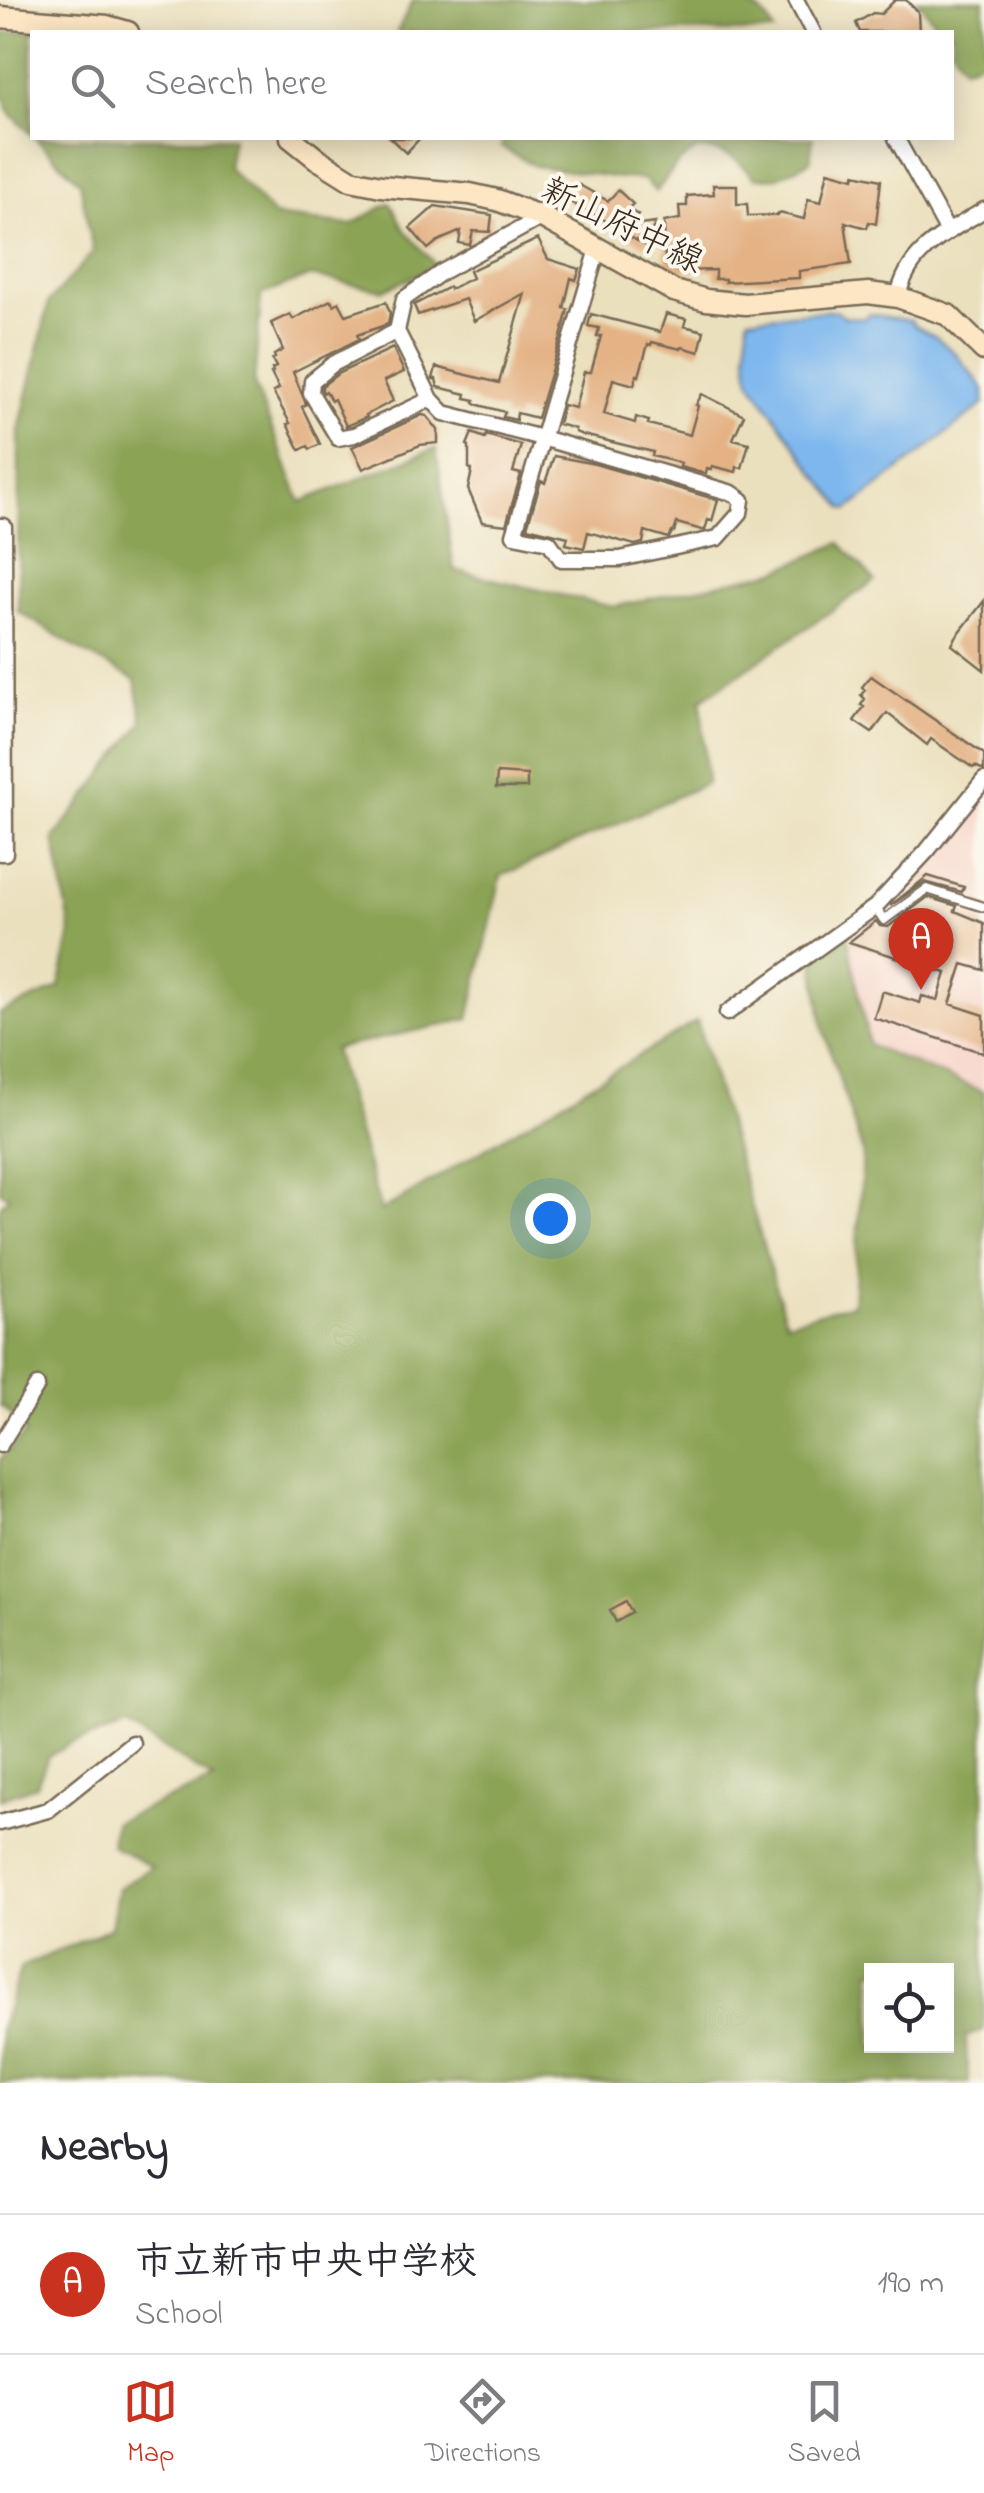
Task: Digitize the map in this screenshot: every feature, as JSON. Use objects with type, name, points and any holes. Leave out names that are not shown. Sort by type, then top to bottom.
[{"type":"main road","points":[[6,12],[121,30]]},
{"type":"main road","name":"新山府中線","points":[[294,140],[351,180],[470,194],[542,217],[674,290],[706,300],[745,304],[868,292],[898,297],[948,316],[984,350]]},
{"type":"street","points":[[796,0],[812,30]]},
{"type":"street","points":[[897,140],[948,232]]},
{"type":"street","points":[[898,297],[914,257],[984,210]]},
{"type":"street","points":[[542,217],[442,272],[404,300],[397,331],[431,398],[444,413],[542,438],[732,492],[742,500],[740,512],[718,538],[620,559],[562,559],[550,542],[514,534],[542,438],[598,249]]},
{"type":"street","points":[[397,331],[333,364],[312,381],[311,393],[338,438],[354,435],[431,398]]},
{"type":"street","points":[[0,526],[4,526],[5,853],[0,853]]},
{"type":"street","points":[[728,1013],[875,906],[928,851],[984,780]]},
{"type":"street","points":[[0,1446],[37,1386]]},
{"type":"street","points":[[0,1823],[48,1810],[132,1743]]},
{"type":"lane","points":[[875,906],[884,920],[927,889],[984,907]]},
{"type":"shaded area","points":[[984,792],[984,1092],[869,1045],[847,934],[928,863]]},
{"type":"green space","points":[[413,0],[729,0],[757,10],[773,30],[398,30]]},
{"type":"green space","points":[[917,0],[984,0],[984,59],[964,67],[954,51],[954,30],[940,30]]},
{"type":"green space","points":[[30,30],[30,133],[9,112],[0,89],[0,34]]},
{"type":"green space","points":[[37,140],[232,140],[227,167],[274,216],[350,225],[390,203],[405,230],[437,267],[383,290],[310,276],[261,295],[254,384],[301,502],[436,448],[454,570],[613,607],[776,571],[840,543],[875,581],[701,700],[707,783],[501,876],[469,1019],[334,1049],[381,1211],[697,1021],[786,1322],[853,1304],[863,1153],[823,1028],[814,962],[847,934],[869,1045],[984,1092],[984,2030],[965,2037],[969,2083],[0,2083],[0,2030],[21,1967],[111,1928],[118,1888],[152,1867],[111,1845],[114,1822],[214,1780],[126,1725],[70,1744],[48,1757],[36,1786],[0,1799],[0,1459],[26,1433],[0,1406],[0,1206],[9,1197],[0,1191],[0,1013],[59,988],[71,932],[54,838],[143,722],[135,680],[18,611],[19,430],[49,302],[93,252],[80,182]]},
{"type":"green space","points":[[503,140],[813,140],[810,161],[778,177],[755,178],[730,156],[697,149],[677,164],[656,192],[644,179],[535,166],[501,147]]},
{"type":"water","points":[[836,310],[844,317],[866,318],[868,314],[912,321],[957,355],[984,389],[984,404],[848,510],[815,473],[750,380],[747,356],[748,318]]},
{"type":"building","points":[[895,0],[906,0],[918,12],[919,30],[859,30],[856,23],[873,13],[881,14]]},
{"type":"building","points":[[392,140],[418,140],[406,153]]},
{"type":"building","points":[[828,171],[881,180],[876,224],[869,222],[867,228],[845,222],[851,264],[799,271],[799,278],[725,282],[715,279],[715,270],[677,271],[665,265],[664,222],[680,219],[679,206],[687,206],[687,196],[714,194],[713,185],[737,185],[737,204],[747,204],[748,216],[779,213],[804,219],[808,199],[821,202]]},
{"type":"building","points":[[576,183],[608,201],[618,190],[633,204],[628,209],[638,215],[632,226],[655,223],[646,246],[566,200]]},
{"type":"building","points":[[435,206],[492,215],[490,232],[473,231],[470,245],[459,243],[461,231],[428,249],[410,228]]},
{"type":"building","points":[[538,239],[548,259],[580,269],[576,280],[571,278],[564,308],[568,309],[537,418],[517,413],[516,420],[465,398],[466,394],[438,387],[433,379],[436,367],[499,383],[525,293],[474,321],[465,299],[418,315],[414,305],[472,278],[469,271]]},
{"type":"building","points":[[331,300],[334,305],[339,302],[346,315],[386,302],[388,324],[357,335],[359,339],[293,372],[306,404],[302,407],[320,444],[300,450],[273,392],[279,389],[271,373],[276,367],[272,359],[283,350],[271,323],[290,314],[293,319]]},
{"type":"building","points":[[591,314],[660,332],[666,314],[686,319],[684,326],[704,331],[699,352],[648,344],[634,385],[613,379],[604,414],[635,423],[636,417],[690,435],[702,394],[744,415],[733,439],[749,443],[742,468],[737,467],[736,472],[712,466],[706,474],[652,456],[653,452],[583,435],[558,424],[563,405],[575,408],[584,372],[591,372],[601,336],[597,336],[599,328],[588,326]]},
{"type":"building","points":[[393,348],[404,372],[384,381],[393,401],[346,426],[334,399],[331,401],[326,391],[323,393],[322,386],[339,373]]},
{"type":"building","points":[[422,415],[438,430],[438,443],[420,445],[363,469],[352,447]]},
{"type":"building","points":[[472,433],[521,445],[513,472],[521,474],[506,525],[482,522],[468,489],[472,470],[467,445]]},
{"type":"building","points":[[554,456],[718,500],[712,521],[708,520],[705,530],[677,523],[669,538],[645,531],[643,543],[635,545],[588,532],[584,548],[566,544],[568,537],[527,527],[541,481],[545,483]]},
{"type":"building","points":[[984,601],[984,670],[952,645]]},
{"type":"building","points":[[871,676],[984,754],[984,770],[973,768],[931,739],[927,745],[887,713],[872,733],[854,721],[864,707],[862,687]]},
{"type":"building","points":[[497,773],[527,775],[527,788],[496,788]]},
{"type":"building","points":[[928,876],[964,887],[962,892],[925,882],[890,906]]},
{"type":"building","points":[[928,897],[957,906],[955,911],[984,923],[984,970],[963,964],[950,1004],[984,1015],[984,1053],[874,1018],[882,991],[920,1003],[922,996],[938,1000],[946,973],[849,942],[876,921],[888,927]]},
{"type":"building","points":[[626,1601],[632,1613],[616,1622],[610,1610]]},
{"type":"place","name":"市立新市中央中学校","points":[[921,990]]}]
